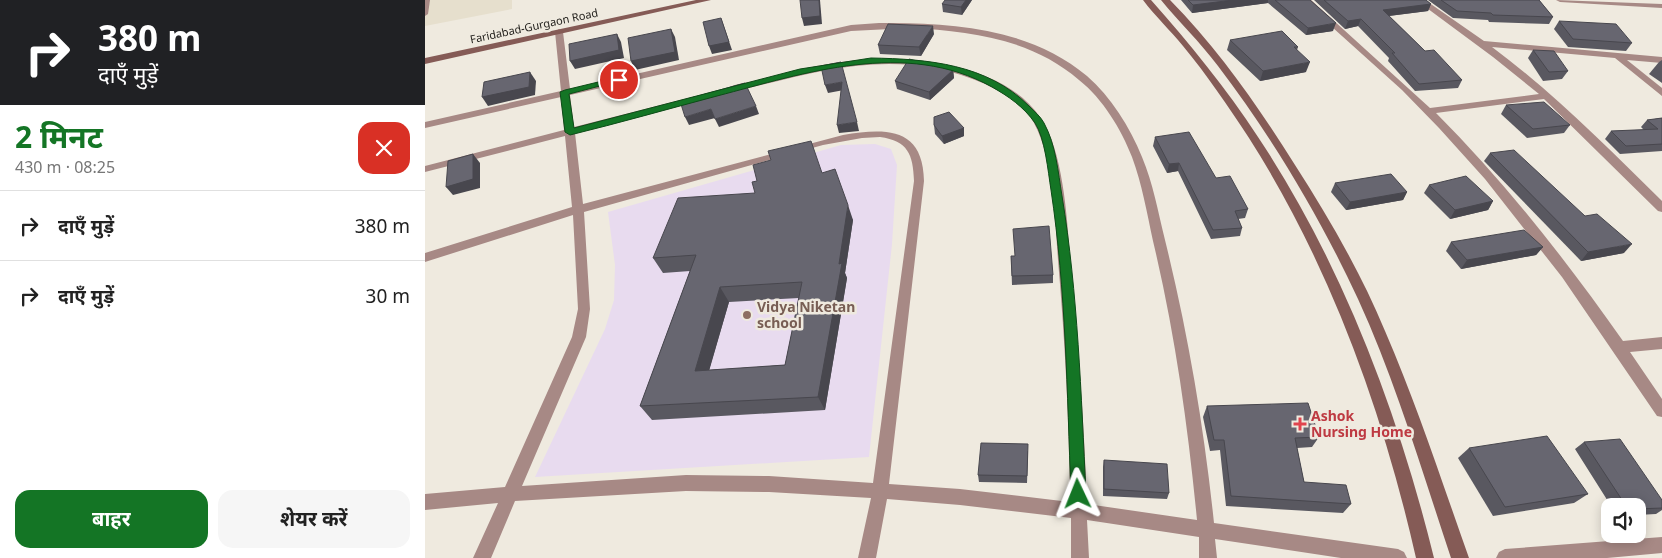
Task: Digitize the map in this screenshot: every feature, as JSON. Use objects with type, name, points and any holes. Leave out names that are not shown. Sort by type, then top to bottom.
[{"type":"street","name":"Faridabad-Gurgaon Road","points":[[425,53],[675,0]]},
{"type":"street","name":"Faridabad-Gurgaon Road","points":[[425,61],[707,0]]},
{"type":"street","points":[[1147,0],[1186,44],[1236,111],[1269,160],[1323,261],[1357,339],[1401,463],[1415,510],[1425,558]]},
{"type":"street","points":[[1165,0],[1210,50],[1248,101],[1289,163],[1353,277],[1407,406],[1460,558]]},
{"type":"street","points":[[1306,0],[1373,58],[1462,147],[1517,212],[1620,347],[1662,411]]},
{"type":"street","points":[[1420,0],[1483,44],[1546,96],[1603,148],[1662,208]]},
{"type":"street","points":[[1560,0],[1662,6]]},
{"type":"street","points":[[425,125],[827,32],[877,25],[907,24],[954,28],[1014,41],[1043,53],[1081,76],[1102,99],[1127,136],[1137,158],[1149,196],[1172,292],[1189,378],[1207,532],[1208,558]]},
{"type":"street","points":[[482,558],[565,370],[582,323],[584,309],[578,209],[559,32]]},
{"type":"street","points":[[1483,44],[1662,60]]},
{"type":"street","points":[[1618,57],[1662,93]]},
{"type":"street","points":[[723,92],[839,64],[871,60],[916,61],[954,68],[981,77],[1012,94],[1040,123],[1050,155],[1061,222],[1072,350],[1080,558]]},
{"type":"street","points":[[1427,111],[1546,96]]},
{"type":"street","points":[[425,169],[704,97]]},
{"type":"street","points":[[425,258],[578,209],[827,142],[859,136],[893,136],[913,149],[919,162],[919,181],[880,492],[867,558]]},
{"type":"street","points":[[1620,347],[1662,343]]},
{"type":"street","points":[[425,502],[510,494],[686,483],[769,484],[960,497],[1079,512],[1207,532],[1398,558]]},
{"type":"street","points":[[1505,558],[1662,544]]},
{"type":"lane","points":[[425,14],[427,0]]},
{"type":"shaded area","points":[[425,0],[512,0],[512,9],[425,26]]},
{"type":"shaded area","name":"Vidya Niketan school","points":[[875,144],[891,149],[897,165],[892,244],[869,457],[535,477],[605,329],[614,300],[615,265],[608,212],[841,145]]},
{"type":"building","points":[[800,0],[819,0],[820,16],[802,18]]},
{"type":"building","points":[[945,0],[966,0],[961,7],[942,4]]},
{"type":"building","points":[[1188,0],[1233,0],[1193,5]]},
{"type":"building","points":[[1275,0],[1310,0],[1336,23],[1308,28]]},
{"type":"building","points":[[1324,0],[1426,0],[1431,4],[1383,10],[1425,51],[1434,50],[1462,80],[1419,84],[1392,53],[1395,53],[1361,19],[1348,21]]},
{"type":"building","points":[[1441,0],[1539,0],[1553,17],[1493,15],[1491,13],[1457,11]]},
{"type":"building","points":[[721,18],[729,42],[709,46],[703,22]]},
{"type":"building","points":[[1559,21],[1616,24],[1632,43],[1573,39]]},
{"type":"building","points":[[888,24],[933,26],[919,47],[878,45]]},
{"type":"building","points":[[671,29],[675,52],[631,61],[628,38]]},
{"type":"building","points":[[1282,31],[1298,47],[1294,47],[1310,62],[1263,71],[1230,40]]},
{"type":"building","points":[[617,34],[619,50],[570,61],[569,44]]},
{"type":"building","points":[[1533,50],[1554,51],[1568,71],[1549,72]]},
{"type":"building","points":[[909,59],[953,70],[929,92],[895,81]]},
{"type":"building","points":[[841,62],[857,122],[837,125],[842,82],[825,85],[821,66]]},
{"type":"building","points":[[530,72],[529,87],[482,97],[484,82]]},
{"type":"building","points":[[745,83],[756,106],[715,119],[711,109],[685,117],[680,101]]},
{"type":"building","points":[[1544,102],[1570,125],[1533,129],[1506,105]]},
{"type":"building","points":[[949,112],[964,128],[942,136],[934,125],[934,117]]},
{"type":"building","points":[[1662,118],[1662,144],[1626,146],[1611,131],[1658,129],[1647,120]]},
{"type":"building","points":[[1189,132],[1216,178],[1230,176],[1248,209],[1235,211],[1242,228],[1213,230],[1179,163],[1169,164],[1155,137]]},
{"type":"building","points":[[811,141],[822,173],[835,169],[848,205],[839,264],[842,263],[818,397],[640,406],[696,255],[653,258],[678,198],[755,193],[752,182],[757,181],[753,165],[771,160],[768,151]],"holes":[[[802,282],[785,365],[695,371],[720,287]]]},
{"type":"building","points":[[1514,150],[1585,216],[1597,214],[1632,244],[1588,252],[1490,153]]},
{"type":"building","points":[[473,154],[473,179],[446,187],[448,161]]},
{"type":"building","points":[[1391,174],[1407,192],[1350,202],[1335,183]]},
{"type":"building","points":[[1466,176],[1493,201],[1455,210],[1429,185]]},
{"type":"building","points":[[1049,226],[1053,275],[1012,276],[1011,256],[1015,256],[1013,229]]},
{"type":"building","points":[[1524,230],[1543,247],[1467,260],[1451,242]]},
{"type":"building","points":[[1308,403],[1319,437],[1295,438],[1304,482],[1346,485],[1351,504],[1231,496],[1224,440],[1214,440],[1207,406]]},
{"type":"building","points":[[1547,436],[1588,494],[1505,507],[1469,448]]},
{"type":"building","points":[[1620,439],[1662,500],[1662,508],[1646,509],[1646,498],[1621,498],[1584,442]]},
{"type":"building","points":[[981,443],[1028,444],[1027,476],[978,475]]},
{"type":"building","points":[[1104,460],[1167,464],[1169,493],[1104,489]]},
{"type":"place","name":"Vidya Niketan school","points":[[747,315]]},
{"type":"place","name":"Ashok Nursing Home","points":[[1300,424]]},
{"type":"route","points":[[619,80],[565,92],[570,132],[815,68],[871,60],[916,61],[954,68],[981,77],[1012,94],[1040,123],[1050,155],[1061,222],[1072,350],[1078,494]]}]
